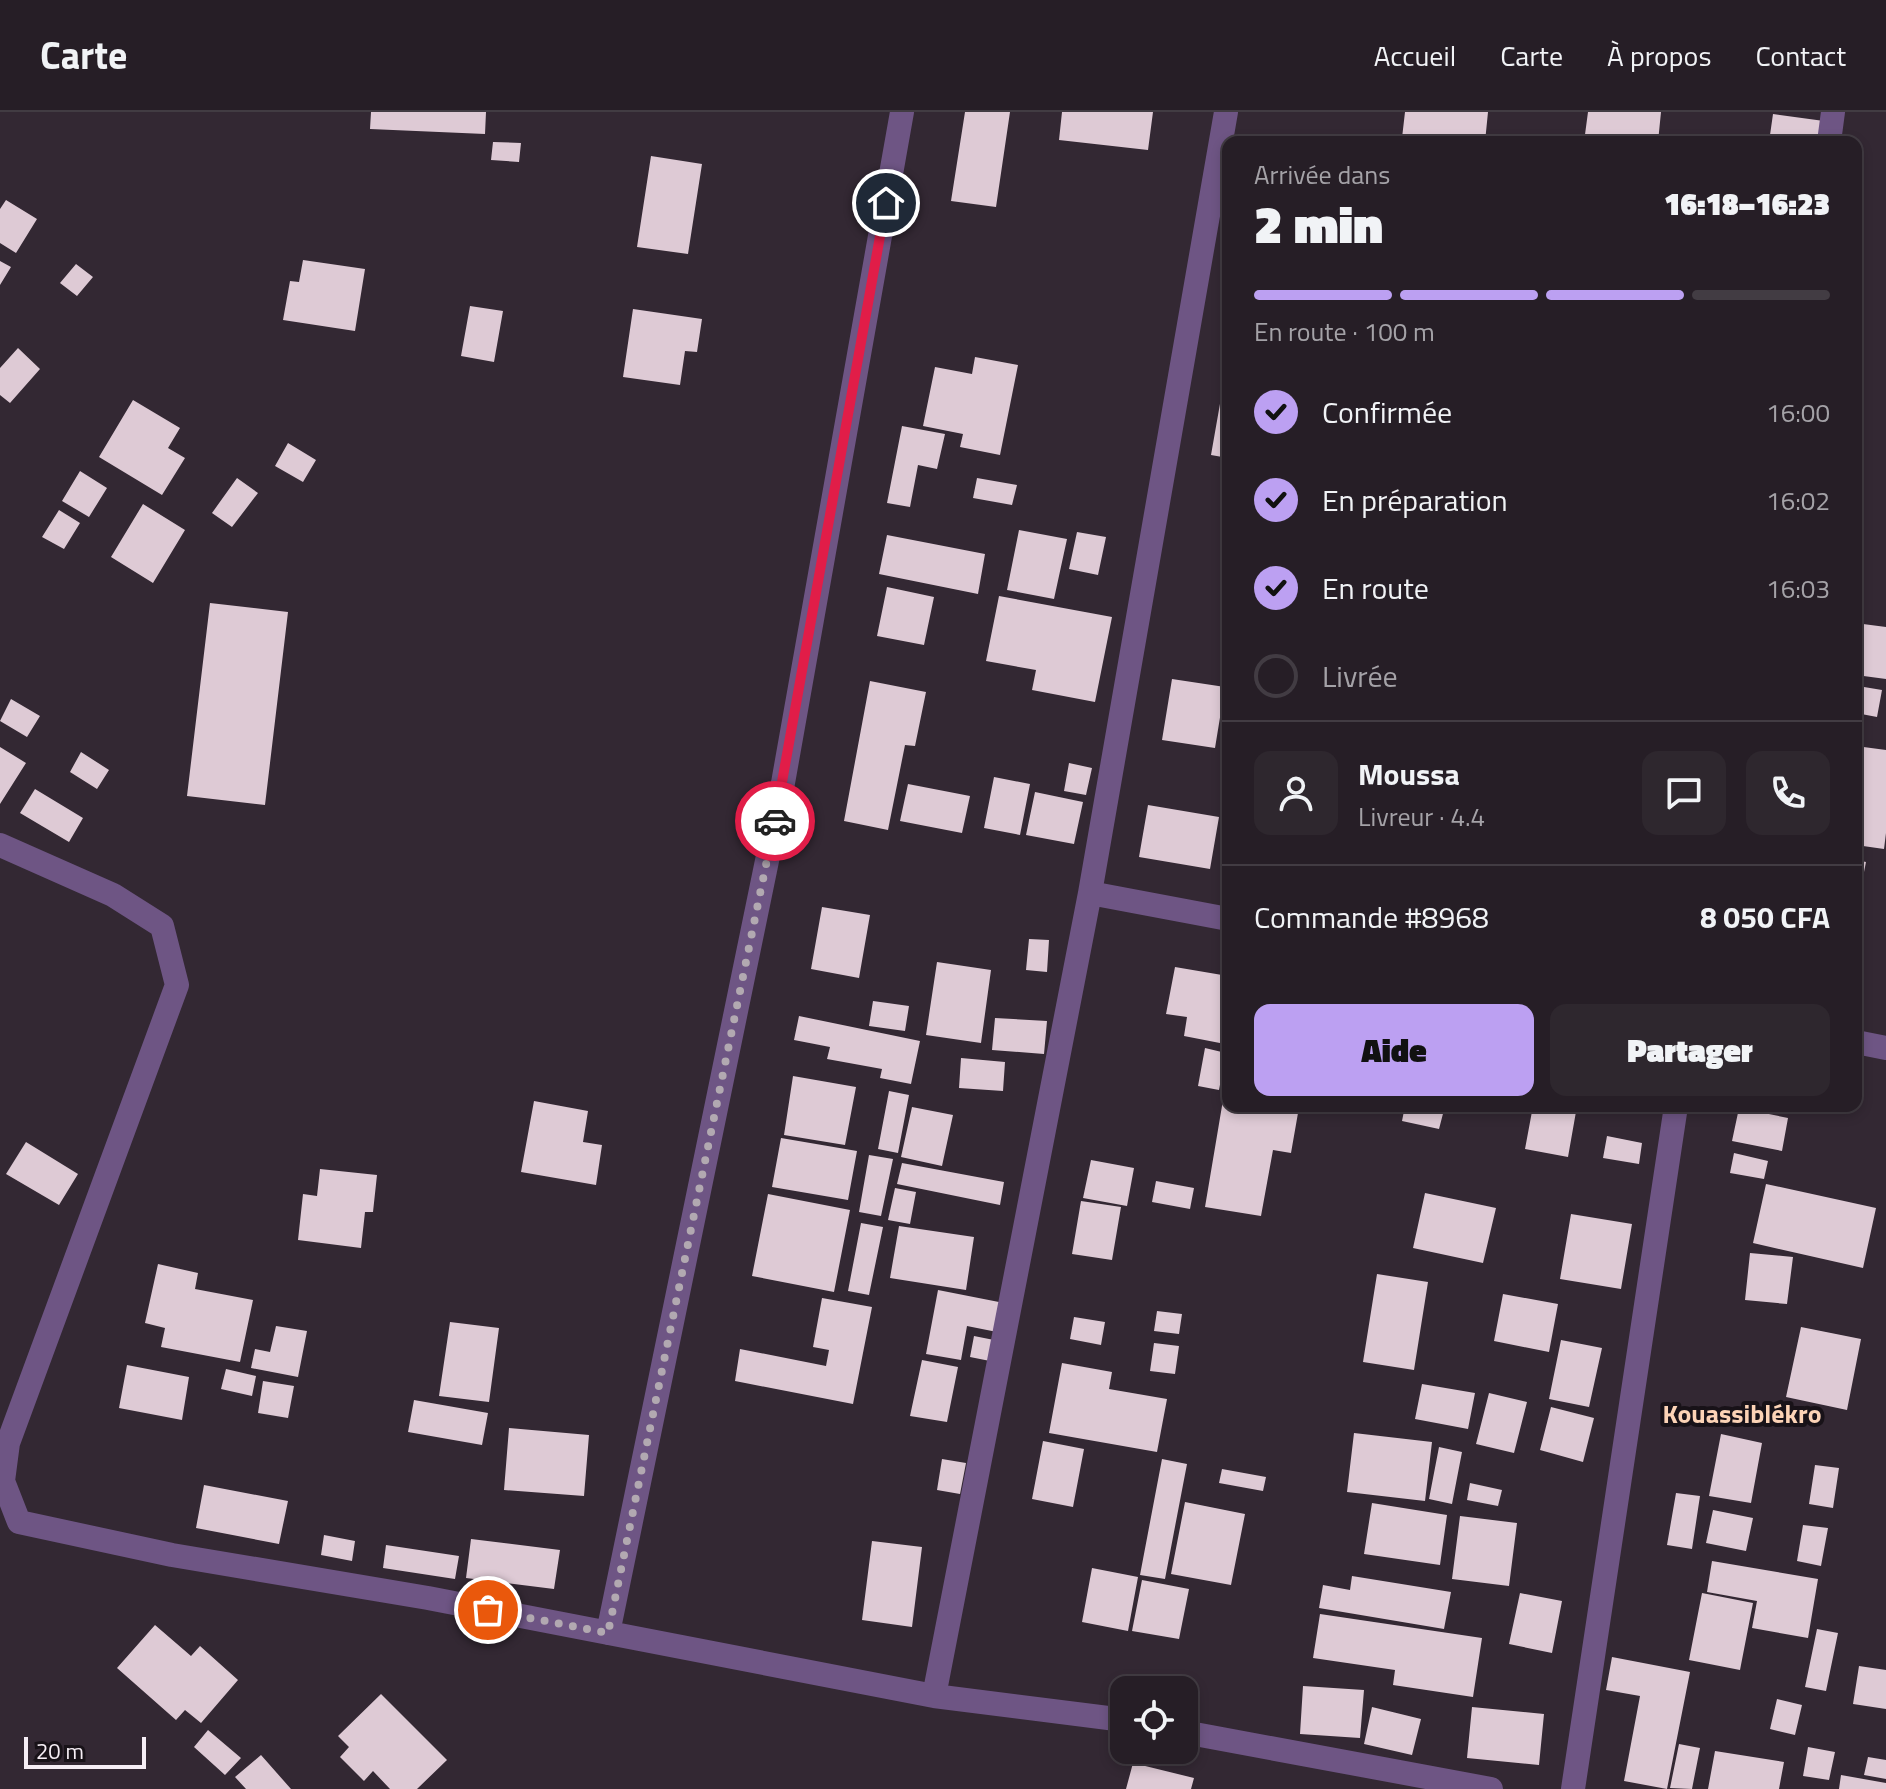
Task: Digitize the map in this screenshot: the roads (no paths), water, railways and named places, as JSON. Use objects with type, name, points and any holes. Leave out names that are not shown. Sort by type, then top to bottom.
[{"type":"street","points":[[608,1633],[783,783],[902,112]]},
{"type":"street","points":[[934,1696],[1090,893],[1226,112]]},
{"type":"street","points":[[1830,136],[1833,112]]},
{"type":"street","points":[[0,845],[113,895],[162,926],[177,985],[8,1443],[3,1481],[19,1522],[172,1555],[428,1598],[934,1696],[1110,1718]]},
{"type":"street","points":[[1090,893],[1222,918]]},
{"type":"street","points":[[1862,1043],[1886,1048]]},
{"type":"street","points":[[1573,1789],[1675,1112]]},
{"type":"street","points":[[1198,1735],[1491,1789]]},
{"type":"district","name":"Kouassiblékro","points":[[1742,1414]]}]
